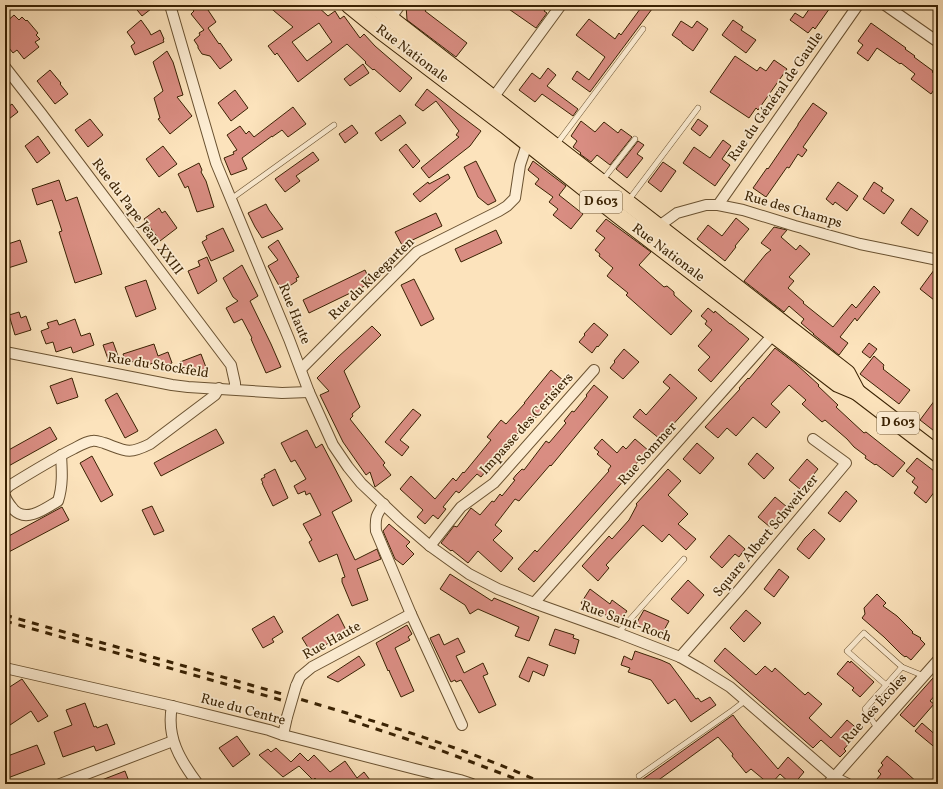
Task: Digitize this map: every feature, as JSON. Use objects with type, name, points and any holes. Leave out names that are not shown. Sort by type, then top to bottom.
[{"type":"main road","name":"Rue Nationale","points":[[349,5],[386,25]]},
{"type":"main road","name":"Rue Nationale","points":[[372,5],[386,25],[413,55],[489,104],[505,125],[531,138],[550,152],[778,328],[838,384],[857,392],[938,454]]},
{"type":"street","name":"Rue Haute","points":[[170,5],[216,163],[289,338],[309,392],[333,445],[361,483],[384,504]]},
{"type":"street","points":[[386,25],[400,5]]},
{"type":"street","points":[[489,104],[561,5]]},
{"type":"street","name":"Rue du Général de Gaulle","points":[[718,205],[858,5]]},
{"type":"street","points":[[885,5],[938,42]]},
{"type":"street","name":"Rue du Pape Jean XXIII","points":[[5,67],[231,365],[236,389]]},
{"type":"street","name":"Rue du Kleegarten","points":[[301,369],[417,252],[499,211],[515,198],[520,165],[531,138]]},
{"type":"street","name":"Rue des Champs","points":[[653,232],[677,214],[706,205],[718,205],[743,210],[860,244],[938,260]]},
{"type":"street","name":"Rue Sommer","points":[[534,603],[778,328]]},
{"type":"street","name":"Rue du Stockfeld","points":[[5,352],[172,385],[282,393],[309,392]]},
{"type":"street","name":"Impasse des Cerisiers","points":[[430,546],[461,507],[494,483],[594,370]]},
{"type":"street","points":[[5,490],[8,486],[61,455],[87,442],[94,440],[100,441],[120,450],[126,451],[134,451],[150,444],[215,395],[219,388]]},
{"type":"street","name":"Square Albert Schweitzer","points":[[680,657],[739,590],[846,463],[813,439]]},
{"type":"street","points":[[5,496],[8,503],[18,513],[25,516],[36,513],[58,501],[61,493],[62,478],[61,455]]},
{"type":"street","points":[[384,504],[379,510],[375,520],[376,531],[411,614],[462,725]]},
{"type":"street","name":"Rue Saint-Roch","points":[[384,504],[430,546],[470,574],[498,589],[680,657],[701,669],[730,687],[746,700],[831,780],[848,784]]},
{"type":"street","name":"Rue Haute","points":[[282,735],[300,677],[312,667],[411,614]]},
{"type":"street","name":"Rue des Écoles","points":[[831,780],[938,660]]},
{"type":"street","name":"Rue du Centre","points":[[5,668],[269,730],[282,735],[472,784]]},
{"type":"street","points":[[172,706],[170,723],[173,741],[179,755],[198,784]]},
{"type":"street","points":[[60,784],[173,741]]},
{"type":"lane","points":[[550,152],[644,29]]},
{"type":"lane","points":[[622,208],[698,108]]},
{"type":"lane","points":[[231,199],[334,125]]},
{"type":"lane","points":[[597,188],[635,139]]},
{"type":"lane","points":[[618,633],[684,559]]},
{"type":"lane","points":[[886,685],[847,650],[864,633],[902,667],[924,676]]},
{"type":"lane","points":[[877,728],[865,709],[902,667]]},
{"type":"lane","points":[[639,776],[746,700]]},
{"type":"building","points":[[133,5],[156,5],[142,16]]},
{"type":"building","points":[[189,5],[214,5],[208,10],[216,22],[208,28],[232,60],[220,69],[210,56],[202,54],[194,40],[200,35],[199,33],[204,30],[191,14],[194,11]]},
{"type":"building","points":[[267,5],[316,5],[328,16],[335,11],[340,19],[344,16],[360,38],[364,34],[375,46],[412,78],[400,92],[365,63],[366,62],[347,44],[298,82],[277,53],[275,55],[268,46],[293,27]],"holes":[[[319,23],[332,42],[307,61],[292,42]]]},
{"type":"building","points":[[406,5],[430,5],[425,11],[467,43],[456,57],[407,20]]},
{"type":"building","points":[[503,5],[548,5],[544,11],[547,13],[536,28]]},
{"type":"building","points":[[643,5],[655,5],[590,92],[572,79],[577,71],[589,80],[605,57],[576,35],[589,19],[615,39],[619,33],[621,35]]},
{"type":"building","points":[[812,5],[832,5],[815,29],[813,27],[808,33],[790,20],[795,13],[803,18]]},
{"type":"building","points":[[14,15],[19,20],[22,17],[26,21],[27,20],[38,33],[36,35],[40,39],[35,42],[39,47],[24,59],[17,50],[13,53],[5,43],[5,23]]},
{"type":"building","points":[[141,20],[151,35],[160,30],[164,42],[135,55],[131,46],[135,43],[127,32]]},
{"type":"building","points":[[733,20],[743,27],[741,30],[756,40],[746,53],[722,35]]},
{"type":"building","points":[[681,21],[692,28],[697,21],[708,29],[693,51],[672,35]]},
{"type":"building","points":[[871,23],[906,48],[905,49],[915,56],[914,57],[938,76],[938,84],[931,94],[911,79],[915,74],[877,48],[868,61],[857,53],[863,45],[858,41]]},
{"type":"building","points":[[167,51],[173,62],[183,95],[177,97],[192,116],[170,134],[158,119],[160,118],[154,98],[163,91],[153,62]]},
{"type":"building","points":[[735,56],[757,71],[760,67],[766,71],[774,60],[787,69],[758,110],[756,108],[749,118],[710,92]]},
{"type":"building","points":[[363,64],[369,73],[350,86],[344,79]]},
{"type":"building","points":[[548,68],[556,75],[547,86],[578,109],[573,116],[542,94],[535,102],[519,90],[532,73],[540,79]]},
{"type":"building","points":[[50,70],[68,94],[55,104],[37,81]]},
{"type":"building","points":[[427,89],[481,131],[470,146],[429,178],[421,168],[459,137],[456,135],[459,131],[436,101],[423,111],[415,105]]},
{"type":"building","points":[[235,90],[248,108],[231,121],[218,103]]},
{"type":"building","points":[[813,103],[827,113],[803,147],[807,150],[802,157],[798,154],[766,197],[753,188],[767,168],[768,169]]},
{"type":"building","points":[[12,104],[18,112],[5,122],[5,109]]},
{"type":"building","points":[[293,107],[306,124],[288,137],[282,130],[272,136],[242,158],[247,169],[231,175],[224,158],[234,154],[233,152],[237,150],[227,135],[240,126],[246,134],[249,131],[254,137]]},
{"type":"building","points":[[400,115],[406,123],[381,141],[375,133]]},
{"type":"building","points":[[90,119],[103,135],[88,147],[75,130]]},
{"type":"building","points":[[698,119],[708,126],[700,136],[691,129]]},
{"type":"building","points":[[581,121],[595,132],[604,122],[618,133],[621,129],[632,137],[610,165],[597,155],[591,162],[573,147],[577,141],[571,136]]},
{"type":"building","points":[[352,125],[358,133],[345,143],[339,134]]},
{"type":"building","points":[[38,136],[50,153],[37,163],[25,146]]},
{"type":"building","points":[[723,140],[731,146],[722,159],[730,165],[715,186],[683,163],[694,147],[710,158]]},
{"type":"building","points":[[638,141],[644,145],[637,154],[643,158],[627,178],[616,169]]},
{"type":"building","points":[[406,144],[420,161],[413,168],[399,150]]},
{"type":"building","points":[[163,146],[177,164],[159,177],[146,159]]},
{"type":"building","points":[[313,152],[319,160],[296,176],[300,181],[285,192],[275,179]]},
{"type":"building","points":[[476,161],[496,201],[488,205],[478,197],[464,167]]},
{"type":"building","points":[[533,161],[566,186],[559,195],[583,214],[571,229],[553,215],[558,209],[549,202],[553,197],[535,184],[539,179],[528,170]]},
{"type":"building","points":[[663,162],[676,171],[661,192],[648,182]]},
{"type":"building","points":[[199,163],[214,207],[197,212],[188,186],[185,188],[178,174]]},
{"type":"building","points":[[448,174],[450,178],[420,202],[413,194],[428,182],[429,184]]},
{"type":"building","points":[[59,180],[66,201],[77,197],[102,274],[75,283],[59,232],[62,231],[52,200],[37,205],[32,189]]},
{"type":"building","points":[[838,182],[858,196],[847,211],[835,202],[833,205],[826,199]]},
{"type":"building","points":[[874,182],[883,188],[881,191],[894,200],[884,214],[863,199]]},
{"type":"building","points":[[266,204],[283,229],[262,238],[248,213]]},
{"type":"building","points":[[159,208],[162,213],[165,211],[177,228],[160,241],[144,219]]},
{"type":"building","points":[[911,208],[928,221],[918,236],[901,223]]},
{"type":"building","points":[[436,213],[442,226],[402,245],[395,232]]},
{"type":"building","points":[[736,218],[749,229],[725,261],[697,239],[708,225],[722,236]]},
{"type":"building","points":[[606,219],[651,252],[639,265],[664,287],[667,286],[674,292],[674,295],[692,311],[671,335],[626,295],[628,293],[607,276],[613,268],[599,256],[600,254],[595,250],[605,238],[596,231]]},
{"type":"building","points":[[774,227],[787,230],[781,237],[796,250],[800,245],[810,254],[789,277],[794,281],[788,288],[804,302],[803,303],[833,327],[852,304],[856,308],[874,286],[880,292],[857,321],[855,318],[840,337],[848,343],[839,355],[801,323],[804,319],[789,306],[784,312],[744,281],[771,250],[761,243]]},
{"type":"building","points":[[223,228],[234,251],[211,261],[202,242],[207,239],[206,236]]},
{"type":"building","points":[[496,230],[502,243],[461,262],[455,249]]},
{"type":"building","points":[[20,240],[27,262],[8,268],[5,258],[5,248],[9,247],[8,244]]},
{"type":"building","points":[[278,240],[299,277],[296,278],[297,281],[282,291],[268,266],[278,260],[268,247]]},
{"type":"building","points":[[207,257],[217,281],[198,294],[188,271],[200,266],[198,261]]},
{"type":"building","points":[[242,265],[258,296],[250,301],[281,367],[266,373],[251,339],[252,338],[242,319],[234,323],[226,308],[238,301],[233,297],[223,278]]},
{"type":"building","points":[[937,266],[938,295],[934,300],[920,289]]},
{"type":"building","points":[[365,270],[371,283],[309,313],[303,300]]},
{"type":"building","points":[[414,279],[434,319],[421,326],[401,285]]},
{"type":"building","points":[[146,280],[156,309],[136,317],[125,287]]},
{"type":"building","points":[[708,308],[714,313],[715,311],[749,339],[711,382],[698,370],[710,357],[698,346],[712,330],[705,324],[707,321],[701,316]]},
{"type":"building","points":[[19,312],[21,318],[26,316],[31,330],[15,335],[9,315]]},
{"type":"building","points":[[75,319],[81,336],[90,333],[94,345],[73,353],[71,347],[56,352],[53,342],[46,344],[41,331],[49,328],[47,323],[57,320],[59,325]]},
{"type":"building","points":[[594,323],[608,335],[592,353],[579,342]]},
{"type":"building","points":[[372,326],[381,335],[344,371],[360,407],[352,414],[353,416],[350,419],[385,463],[383,465],[391,475],[375,487],[370,472],[366,475],[343,442],[320,395],[329,391],[317,378]]},
{"type":"building","points":[[113,342],[118,356],[108,359],[103,345]]},
{"type":"building","points":[[869,343],[877,349],[870,358],[862,352]]},
{"type":"building","points":[[154,344],[158,356],[168,352],[172,363],[155,369],[153,363],[142,367],[139,359],[127,364],[123,354]]},
{"type":"building","points":[[775,348],[796,364],[819,385],[818,386],[838,405],[836,407],[864,433],[866,432],[905,463],[893,477],[876,464],[875,465],[865,458],[866,456],[825,420],[822,422],[802,404],[806,400],[789,385],[771,404],[780,412],[766,428],[753,417],[736,436],[727,428],[718,438],[705,427]]},
{"type":"building","points":[[624,349],[639,362],[623,379],[610,368]]},
{"type":"building","points":[[201,354],[207,370],[197,373],[184,374],[180,362]]},
{"type":"building","points":[[874,356],[884,365],[883,369],[910,390],[899,404],[860,374]]},
{"type":"building","points":[[551,370],[563,380],[540,407],[543,409],[536,418],[534,416],[527,424],[526,423],[513,439],[515,440],[492,468],[490,466],[481,477],[477,474],[459,493],[456,491],[443,507],[446,509],[438,519],[433,515],[425,524],[417,517],[423,510],[400,489],[411,476],[435,499],[453,478],[456,481],[463,472],[464,473],[491,440],[487,437],[501,420],[506,424]]},
{"type":"building","points":[[670,374],[697,398],[660,439],[633,417],[640,409],[646,415],[670,388],[663,382]]},
{"type":"building","points":[[72,378],[78,397],[57,404],[50,386]]},
{"type":"building","points":[[594,385],[608,397],[551,466],[550,465],[519,501],[515,499],[495,525],[502,531],[493,540],[513,558],[501,572],[478,551],[468,563],[441,543],[454,526],[457,527],[471,508],[480,515],[500,494],[502,496],[515,480],[513,479],[516,475],[522,469],[524,470],[546,441],[549,443],[566,423],[564,421],[572,411],[574,412]]},
{"type":"building","points":[[117,393],[138,431],[125,438],[105,400]]},
{"type":"building","points":[[938,396],[938,434],[920,420]]},
{"type":"building","points":[[413,409],[421,415],[400,440],[409,447],[402,456],[385,442]]},
{"type":"building","points":[[50,427],[57,439],[5,468],[5,452]]},
{"type":"building","points":[[216,429],[224,443],[161,476],[154,463]]},
{"type":"building","points":[[307,430],[316,448],[322,444],[352,501],[332,512],[355,560],[377,549],[381,559],[357,569],[368,600],[352,606],[342,582],[342,578],[345,577],[337,554],[319,562],[309,542],[312,540],[303,524],[321,515],[310,493],[306,495],[305,491],[298,494],[294,486],[306,479],[295,460],[291,462],[281,443]]},
{"type":"building","points":[[602,439],[617,453],[623,446],[626,449],[635,439],[649,451],[642,459],[641,458],[625,477],[626,478],[534,582],[518,569],[535,550],[537,552],[609,471],[608,470],[611,466],[597,454],[599,452],[594,448]]},
{"type":"building","points":[[697,443],[714,458],[700,474],[683,459]]},
{"type":"building","points":[[757,453],[774,468],[764,479],[748,464]]},
{"type":"building","points":[[92,456],[113,495],[101,502],[80,463]]},
{"type":"building","points":[[917,458],[938,474],[938,487],[926,503],[914,493],[918,487],[912,482],[915,478],[906,471]]},
{"type":"building","points":[[807,459],[818,469],[801,490],[789,480]]},
{"type":"building","points":[[275,469],[288,498],[273,506],[261,479],[265,477],[264,475]]},
{"type":"building","points":[[668,469],[681,481],[668,495],[688,514],[678,524],[696,539],[686,550],[669,534],[662,542],[643,525],[606,565],[609,568],[598,581],[582,566],[609,536],[612,539],[629,520],[637,505],[636,504]]},
{"type":"building","points":[[846,491],[857,501],[840,522],[828,513]]},
{"type":"building","points":[[775,497],[787,507],[780,518],[770,527],[758,517]]},
{"type":"building","points":[[152,506],[164,531],[154,535],[142,510]]},
{"type":"building","points":[[62,507],[69,520],[5,554],[5,538]]},
{"type":"building","points":[[389,524],[410,542],[406,546],[414,554],[403,565],[395,559],[383,531]]},
{"type":"building","points":[[814,529],[825,539],[809,559],[797,549]]},
{"type":"building","points":[[729,535],[745,549],[739,557],[735,554],[722,568],[710,557]]},
{"type":"building","points":[[779,569],[789,577],[774,597],[764,589]]},
{"type":"building","points":[[450,574],[492,601],[494,598],[539,617],[529,641],[515,636],[519,627],[478,609],[470,614],[465,605],[440,589]]},
{"type":"building","points":[[688,580],[704,595],[688,614],[671,599]]},
{"type":"building","points":[[590,589],[610,604],[612,600],[627,611],[618,624],[596,608],[593,612],[581,603]]},
{"type":"building","points":[[877,594],[886,603],[883,606],[897,616],[913,632],[912,633],[921,638],[920,639],[925,644],[911,660],[901,654],[862,618],[865,614],[864,608]]},
{"type":"building","points":[[644,610],[669,621],[661,636],[636,624]]},
{"type":"building","points":[[746,610],[761,623],[744,642],[730,628]]},
{"type":"building","points":[[338,614],[347,632],[331,638],[333,640],[312,654],[302,638]]},
{"type":"building","points":[[274,616],[283,632],[272,639],[274,642],[263,648],[252,629]]},
{"type":"building","points":[[407,625],[412,634],[408,637],[410,640],[395,648],[414,691],[401,697],[376,643]]},
{"type":"building","points":[[555,629],[574,635],[573,638],[579,640],[575,654],[549,645]]},
{"type":"building","points":[[439,634],[444,645],[458,638],[465,652],[456,656],[464,673],[483,663],[488,674],[483,676],[496,705],[479,713],[461,680],[451,682],[430,638]]},
{"type":"building","points":[[725,648],[756,675],[765,666],[772,672],[775,668],[805,695],[808,692],[822,704],[809,718],[831,738],[847,720],[860,731],[844,749],[846,751],[840,757],[821,740],[813,748],[714,661]]},
{"type":"building","points":[[635,651],[670,664],[696,699],[698,698],[701,702],[710,697],[716,705],[691,722],[675,699],[668,704],[651,680],[628,672],[630,668],[621,665],[624,656],[632,660]]},
{"type":"building","points":[[359,656],[365,665],[338,682],[327,677]]},
{"type":"building","points":[[528,657],[548,665],[544,676],[533,671],[529,682],[519,677]]},
{"type":"building","points":[[848,661],[850,663],[851,661],[874,682],[860,697],[852,690],[854,688],[837,674]]},
{"type":"building","points":[[933,678],[938,683],[938,692],[930,701],[934,704],[914,727],[900,715]]},
{"type":"building","points":[[22,679],[48,716],[38,722],[31,711],[10,725],[5,717],[5,690]]},
{"type":"building","points":[[85,703],[94,727],[96,726],[97,728],[107,724],[115,744],[96,751],[94,746],[63,757],[54,732],[72,725],[66,710]]},
{"type":"building","points":[[733,715],[778,769],[788,757],[804,772],[794,784],[791,784],[780,774],[771,784],[769,784],[751,769],[746,773],[732,756],[733,754],[718,737],[653,784],[636,784]]},
{"type":"building","points":[[922,723],[938,737],[938,750],[915,731]]},
{"type":"building","points":[[237,736],[250,754],[233,767],[219,748]]},
{"type":"building","points":[[37,745],[45,764],[5,779],[5,757]]},
{"type":"building","points":[[276,748],[291,762],[300,753],[308,761],[314,755],[330,772],[345,761],[357,778],[364,772],[373,784],[320,784],[315,778],[313,780],[299,766],[283,777],[259,755],[268,749],[271,752]]},
{"type":"building","points":[[887,756],[919,784],[881,784],[877,779],[881,774],[878,771],[883,765],[881,763]]},
{"type":"building","points":[[125,771],[130,784],[94,784],[94,783]]},
{"type":"railway","points":[[5,615],[296,698],[391,727],[484,759],[545,784]]},
{"type":"railway","points":[[5,621],[288,702]]},
{"type":"railway","points":[[349,720],[440,750],[529,784]]}]
